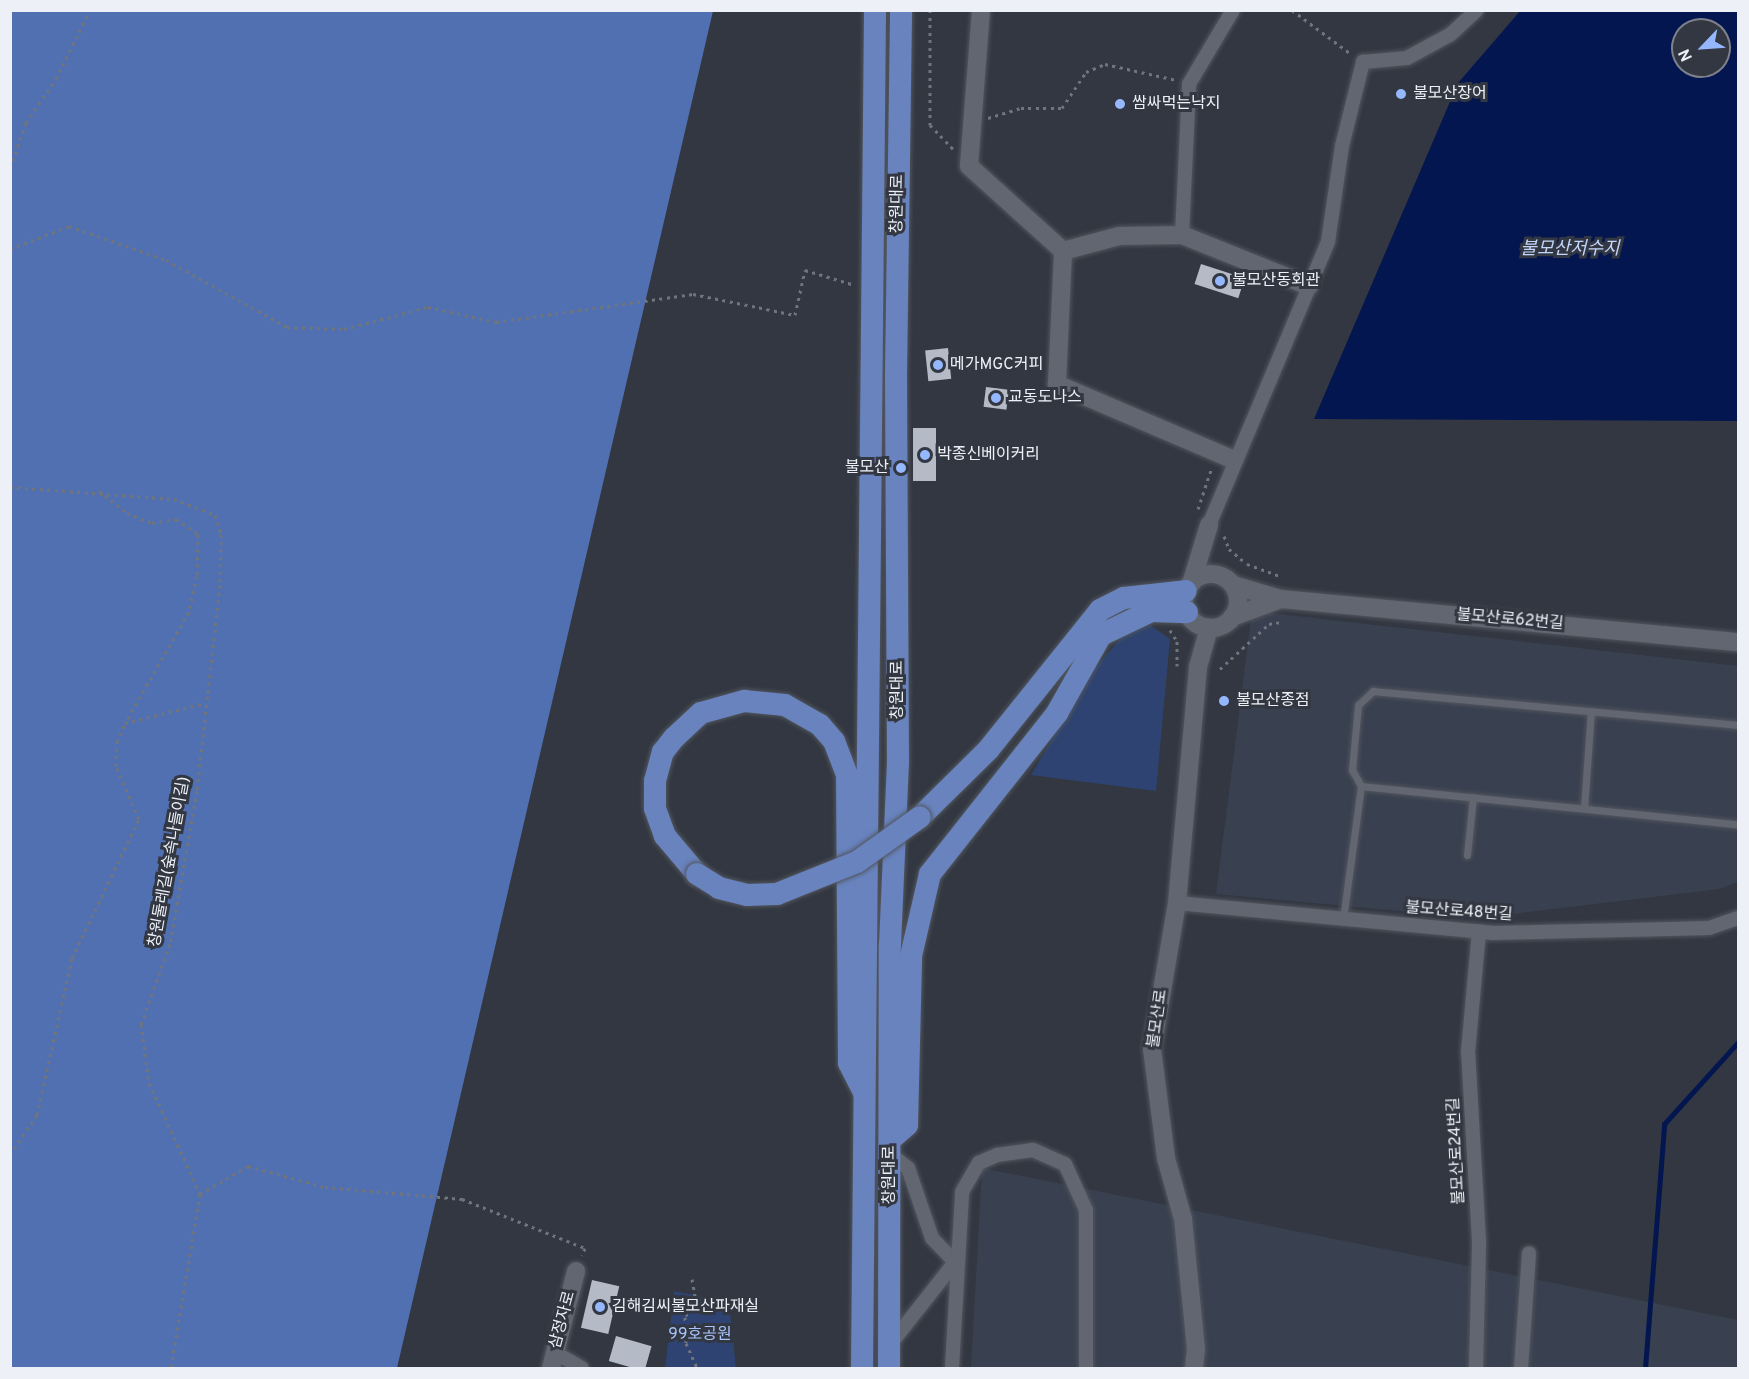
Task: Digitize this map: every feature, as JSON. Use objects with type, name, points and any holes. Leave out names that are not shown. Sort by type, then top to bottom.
[{"type":"main road","name":"창원대로","points":[[862,1368],[874,10]]},
{"type":"main road","name":"창원대로","points":[[889,1357],[890,945],[898,761],[896,374],[901,10]]},
{"type":"main road","points":[[866,1097],[849,1062],[847,776],[834,741],[820,725],[785,705],[744,701],[702,713],[674,738],[663,752],[655,782],[655,808],[665,836],[697,874],[728,890],[777,894],[812,884],[857,862],[920,817],[988,750],[1100,610],[1124,598],[1193,607]]},
{"type":"main road","points":[[890,1146],[907,1125],[911,956],[930,874],[1057,713],[1101,635],[1151,611],[1193,607]]},
{"type":"street","points":[[981,10],[969,166],[1063,251]]},
{"type":"street","points":[[1182,235],[1189,84],[1233,10]]},
{"type":"street","points":[[1281,599],[1232,617],[1193,607],[1211,574],[1216,529],[1234,460],[1328,242],[1342,146],[1363,62],[1407,58],[1451,34],[1477,10]]},
{"type":"street","points":[[1063,251],[1119,236],[1182,235],[1309,286]]},
{"type":"street","points":[[1063,251],[1057,384],[1234,460]]},
{"type":"street","name":"불모산로","points":[[1194,1368],[1196,1348],[1183,1219],[1166,1158],[1152,1049],[1177,903],[1198,667],[1193,607],[1216,529]]},
{"type":"street","points":[[1211,574],[1233,585],[1281,599]]},
{"type":"street","points":[[1232,617],[1238,601],[1233,585]]},
{"type":"street","name":"불모산로62번길","points":[[1281,599],[1738,642]]},
{"type":"street","name":"불모산로48번길","points":[[1177,903],[1479,932],[1709,928],[1738,918]]},
{"type":"street","name":"불모산로24번길","points":[[1476,1368],[1479,1241],[1468,1052],[1479,932]]},
{"type":"street","points":[[890,1146],[908,1168],[932,1238],[955,1262]]},
{"type":"street","points":[[952,1368],[955,1262],[963,1192],[979,1163],[997,1155],[1033,1150],[1065,1164],[1086,1210],[1086,1368]]},
{"type":"street","points":[[1521,1368],[1529,1253]]},
{"type":"street","points":[[889,1357],[955,1262]]},
{"type":"street","name":"삼정자로","points":[[553,1360],[576,1271]]},
{"type":"street","points":[[553,1360],[582,1368]]},
{"type":"lane","points":[[1342,919],[1361,786],[1352,770],[1358,705],[1373,691],[1738,725]]},
{"type":"lane","points":[[1584,808],[1591,711]]},
{"type":"lane","points":[[1361,786],[1738,824]]},
{"type":"lane","points":[[1467,855],[1473,797]]},
{"type":"path","points":[[10,168],[26,123],[56,79],[90,10]]},
{"type":"path","points":[[930,10],[930,125],[969,166]]},
{"type":"path","points":[[1292,10],[1363,62]]},
{"type":"path","points":[[972,123],[1021,108],[1062,108],[1086,72],[1105,64],[1189,84]]},
{"type":"path","points":[[10,249],[69,226],[166,260],[287,327],[344,329],[428,307],[496,322],[693,294],[795,315],[805,270],[871,290]]},
{"type":"path","name":"창원둘레길(숲속나들이길)","points":[[10,488],[98,490],[174,499],[214,515],[221,534],[220,585],[197,791],[170,944],[141,1024],[149,1083],[200,1194]]},
{"type":"path","points":[[10,1155],[37,1115],[72,958],[139,819],[116,766],[117,742],[125,723],[189,612],[197,576],[198,534],[176,519],[152,523],[126,513],[98,490]]},
{"type":"path","points":[[1216,529],[1228,549],[1247,564],[1281,576]]},
{"type":"path","points":[[1220,669],[1269,624],[1281,622]]},
{"type":"path","points":[[1162,626],[1177,641],[1177,666]]},
{"type":"path","points":[[125,723],[206,703]]},
{"type":"path","points":[[171,1368],[200,1194],[248,1166],[325,1187],[462,1199],[585,1248],[576,1271]]},
{"type":"path","points":[[692,1279],[696,1301],[686,1317],[686,1343],[697,1368]]},
{"type":"shaded area","points":[[10,11],[713,11],[397,1368],[11,1368]]},
{"type":"shaded area","points":[[1252,611],[1738,666],[1738,882],[1720,889],[1477,918],[1216,894]]},
{"type":"shaded area","points":[[982,1168],[1738,1320],[1738,1368],[971,1368]]},
{"type":"green space","points":[[1150,625],[1170,639],[1156,791],[1031,775],[1091,673],[1125,633]]},
{"type":"green space","name":"99호공원","points":[[674,1291],[729,1302],[736,1368],[665,1368]]},
{"type":"water","name":"불모산저수지","points":[[1521,10],[1738,11],[1738,421],[1314,419],[1458,83]]},
{"type":"building","name":"불모산동회관","points":[[1201,264],[1245,278],[1238,298],[1195,284]]},
{"type":"building","name":"메가MGC커피","points":[[948,348],[951,379],[928,381],[925,350]]},
{"type":"building","name":"교동도나스","points":[[986,387],[1009,390],[1006,410],[984,407]]},
{"type":"building","name":"박종신베이커리","points":[[913,428],[936,428],[936,481],[913,481]]},
{"type":"building","name":"김해김씨불모산파재실","points":[[592,1280],[619,1286],[608,1334],[581,1328]]},
{"type":"building","points":[[616,1336],[652,1346],[645,1368],[633,1368],[609,1361]]},
{"type":"waterway","points":[[1645,1368],[1664,1124],[1738,1042]]},
{"type":"place","name":"불모산장어","points":[[1401,94]]},
{"type":"place","name":"쌈싸먹는낙지","points":[[1120,104]]},
{"type":"place","name":"불모산동회관","points":[[1220,281]]},
{"type":"place","name":"메가MGC커피","points":[[938,365]]},
{"type":"place","name":"교동도나스","points":[[996,398]]},
{"type":"place","name":"박종신베이커리","points":[[925,455]]},
{"type":"place","name":"불모산","points":[[901,468]]},
{"type":"place","name":"불모산종점","points":[[1224,701]]},
{"type":"place","name":"김해김씨불모산파재실","points":[[600,1307]]}]
